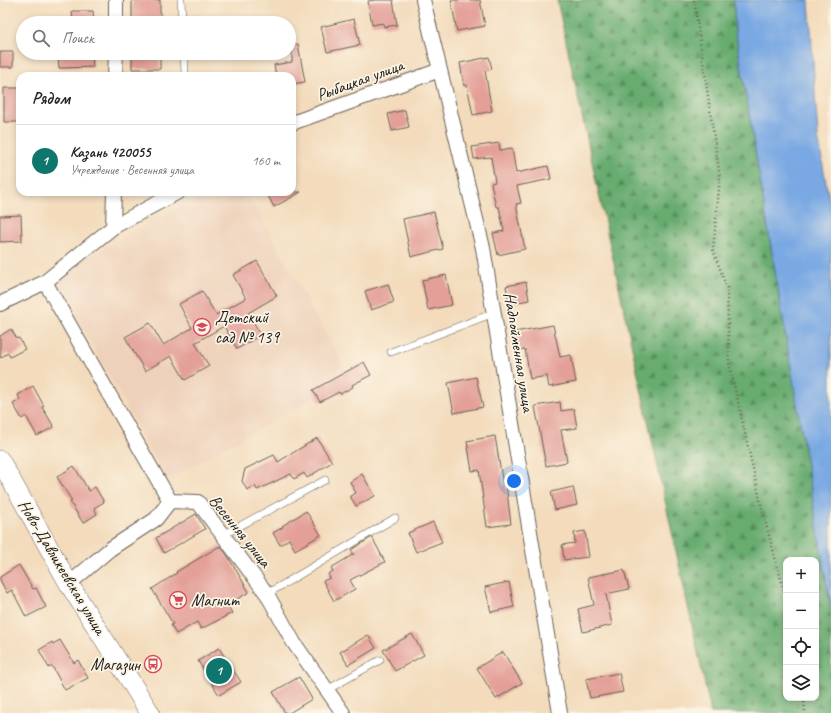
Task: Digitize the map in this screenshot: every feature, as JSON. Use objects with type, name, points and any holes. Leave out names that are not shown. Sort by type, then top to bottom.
[{"type":"street","points":[[116,0],[116,16]]},
{"type":"street","name":"Надпойменная улица","points":[[423,0],[483,248],[560,713]]},
{"type":"street","points":[[115,72],[116,60]]},
{"type":"street","name":"Рыбацкая улица","points":[[296,122],[440,70]]},
{"type":"street","points":[[113,227],[114,196]]},
{"type":"street","points":[[0,304],[45,282],[113,227],[171,196]]},
{"type":"street","points":[[45,282],[170,501],[156,519],[110,549],[69,584]]},
{"type":"street","name":"Ново-Давликеевская улица","points":[[0,460],[69,584],[150,713]]},
{"type":"street","name":"Весенняя улица","points":[[170,501],[198,502],[267,594],[294,643],[343,713]]},
{"type":"lane","points":[[180,0],[181,16]]},
{"type":"lane","points":[[185,60],[186,72]]},
{"type":"lane","points":[[391,352],[494,313]]},
{"type":"lane","points":[[223,535],[326,480]]},
{"type":"lane","points":[[267,594],[395,518]]},
{"type":"lane","points":[[327,690],[380,660]]},
{"type":"path","points":[[694,0],[720,178],[713,250],[727,288],[729,362],[762,509],[785,593]]},
{"type":"path","points":[[804,701],[805,713]]},
{"type":"shaded area","name":"Детский сад № 139","points":[[198,196],[249,196],[350,378],[167,480],[54,276]]},
{"type":"green space","points":[[557,0],[734,0],[735,29],[831,610],[831,713],[711,713]]},
{"type":"water","points":[[734,0],[809,0],[818,137],[831,211],[831,610],[735,29]]},
{"type":"building","points":[[132,0],[160,0],[160,16],[132,16]]},
{"type":"building","points":[[393,0],[397,25],[384,27],[383,23],[372,25],[368,1]]},
{"type":"building","points":[[451,0],[480,0],[485,26],[457,31]]},
{"type":"building","points":[[72,11],[93,11],[93,16],[72,16]]},
{"type":"building","points":[[354,19],[360,45],[327,52],[321,27]]},
{"type":"building","points":[[296,44],[298,44],[305,82],[296,83],[296,72],[275,72],[274,65],[296,60]]},
{"type":"building","points":[[0,52],[13,52],[13,67],[0,67]]},
{"type":"building","points":[[489,57],[492,69],[485,71],[492,111],[473,115],[467,85],[464,86],[460,63]]},
{"type":"building","points":[[58,60],[92,60],[93,67],[59,68]]},
{"type":"building","points":[[132,60],[160,60],[160,69],[132,69]]},
{"type":"building","points":[[4,88],[16,88],[16,122],[4,122]]},
{"type":"building","points":[[405,110],[409,127],[392,131],[388,114]]},
{"type":"building","points":[[499,143],[500,150],[512,148],[516,173],[548,166],[551,179],[517,186],[521,203],[516,204],[525,249],[498,255],[493,233],[504,231],[499,207],[496,207],[491,183],[495,182],[491,157],[474,159],[472,147]]},
{"type":"building","points":[[268,196],[294,196],[274,207]]},
{"type":"building","points":[[434,212],[443,249],[411,257],[403,219]]},
{"type":"building","points":[[21,215],[22,241],[0,242],[0,216]]},
{"type":"building","points":[[257,261],[277,296],[248,313],[261,335],[237,349],[224,326],[195,343],[209,366],[185,380],[171,356],[145,371],[125,337],[150,323],[163,345],[192,328],[179,304],[202,291],[216,315],[246,298],[233,275]]},
{"type":"building","points":[[446,275],[452,305],[428,310],[422,280]]},
{"type":"building","points":[[526,282],[529,300],[509,304],[506,286]]},
{"type":"building","points":[[388,284],[394,302],[371,310],[365,291]]},
{"type":"building","points":[[553,325],[560,357],[571,355],[576,382],[549,387],[547,376],[530,379],[525,349],[518,350],[515,332]]},
{"type":"building","points":[[11,329],[17,339],[19,338],[25,349],[10,357],[8,353],[0,358],[0,336]]},
{"type":"building","points":[[364,362],[371,375],[352,385],[353,387],[340,394],[339,392],[320,402],[313,390]]},
{"type":"building","points":[[476,377],[483,407],[454,413],[448,383]]},
{"type":"building","points":[[33,386],[44,406],[42,407],[54,427],[37,436],[26,416],[22,419],[13,404],[20,400],[18,395]]},
{"type":"building","points":[[560,402],[561,411],[574,409],[577,428],[561,430],[567,462],[546,466],[535,406]]},
{"type":"building","points":[[495,436],[503,485],[506,484],[511,524],[487,527],[479,470],[472,471],[467,441]]},
{"type":"building","points":[[317,438],[332,462],[307,478],[304,473],[294,479],[291,474],[257,490],[255,486],[247,490],[242,481],[245,469],[274,455],[278,462]]},
{"type":"building","points":[[74,466],[89,491],[95,487],[104,502],[94,508],[97,514],[83,523],[70,502],[72,501],[57,477]]},
{"type":"building","points":[[362,474],[375,496],[356,506],[350,496],[356,493],[350,482]]},
{"type":"building","points":[[573,487],[577,505],[555,510],[551,492]]},
{"type":"building","points":[[306,511],[321,535],[295,550],[289,539],[280,545],[273,533]]},
{"type":"building","points":[[196,514],[205,529],[164,553],[156,538]]},
{"type":"building","points":[[433,522],[442,542],[416,552],[408,533]]},
{"type":"building","points":[[585,531],[589,557],[564,560],[562,545],[575,543],[574,533]]},
{"type":"building","points":[[372,537],[385,562],[350,580],[355,589],[334,601],[323,581],[330,578],[328,574],[333,571],[331,568],[354,554],[351,550]]},
{"type":"building","points":[[220,546],[249,592],[227,605],[232,613],[201,629],[197,622],[176,634],[171,625],[173,624],[152,589],[177,573],[176,572]]},
{"type":"building","points":[[19,565],[33,589],[36,588],[46,607],[26,617],[12,590],[7,593],[0,580],[0,577]]},
{"type":"building","points":[[624,570],[629,589],[606,594],[612,625],[583,632],[578,609],[594,605],[588,577]]},
{"type":"building","points":[[509,582],[514,607],[491,612],[485,587]]},
{"type":"building","points":[[412,634],[424,655],[395,671],[383,650]]},
{"type":"building","points":[[368,635],[376,648],[348,665],[340,652]]},
{"type":"building","points":[[60,640],[74,663],[78,660],[88,678],[65,690],[52,666],[49,668],[39,650],[52,642],[53,644]]},
{"type":"building","points":[[219,648],[241,682],[219,695],[198,661]]},
{"type":"building","points":[[503,652],[522,683],[496,699],[477,668]]},
{"type":"building","points":[[619,673],[623,692],[590,698],[586,679]]},
{"type":"building","points":[[299,677],[312,699],[289,713],[285,713],[273,692]]},
{"type":"place","name":"Детский сад № 139","points":[[202,327]]},
{"type":"place","name":"Магнит","points":[[178,600]]},
{"type":"place","name":"Магазин","points":[[153,664]]},
{"type":"place","name":"Казань 420055","points":[[219,671]]}]
